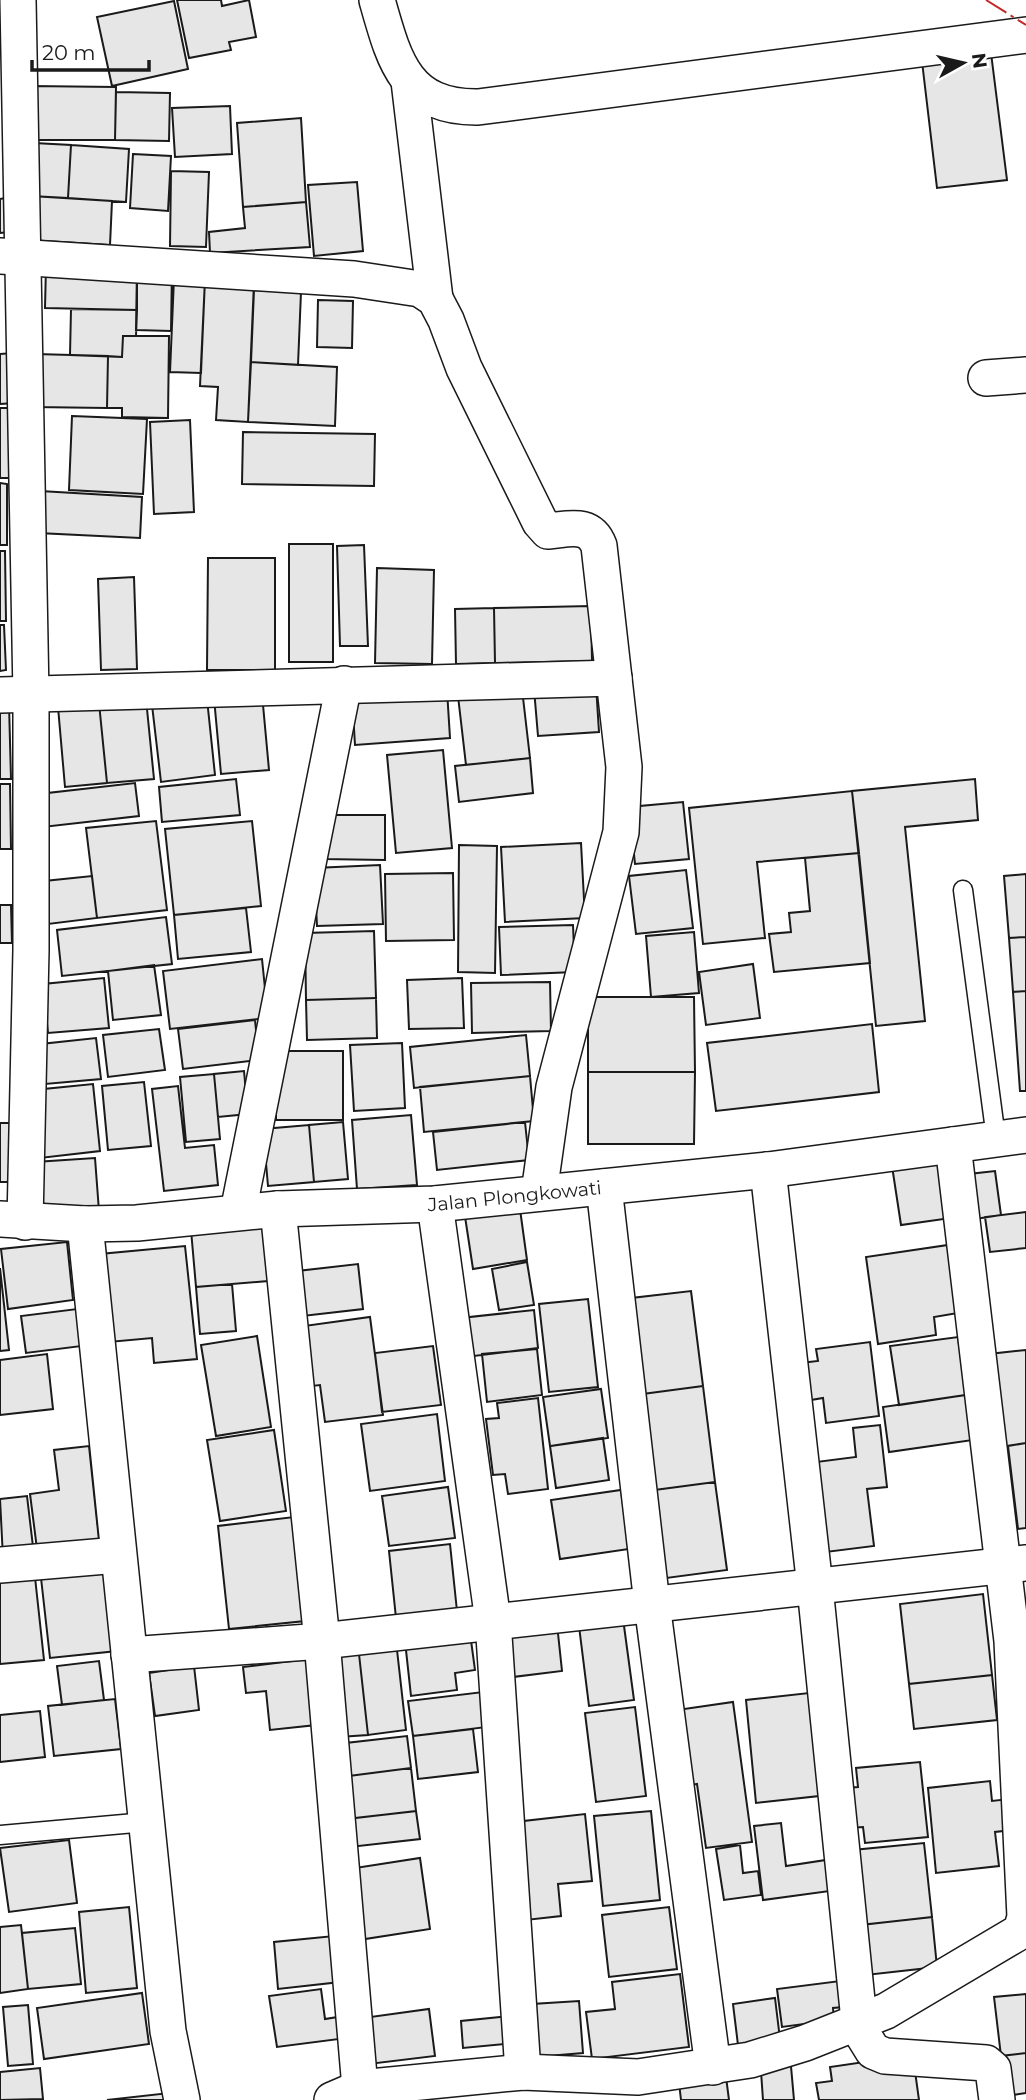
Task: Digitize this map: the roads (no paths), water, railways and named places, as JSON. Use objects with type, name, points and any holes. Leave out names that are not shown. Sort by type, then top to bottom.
[{"type":"street","points":[[13,1221],[16,950],[12,258],[18,0]]},
{"type":"street","points":[[377,0],[394,60],[409,81],[433,100],[455,107],[478,107],[1026,35]]},
{"type":"street","points":[[409,81],[435,299],[533,512],[548,531],[586,528],[595,534],[599,546],[624,767],[621,832],[554,1087],[539,1193]]},
{"type":"street","points":[[12,258],[397,283],[420,289],[435,299]]},
{"type":"street","points":[[986,379],[1026,375]]},
{"type":"street","points":[[15,695],[614,678]]},
{"type":"street","points":[[238,1212],[344,684]]},
{"type":"street","name":"Jalan Plongkowati","points":[[13,1221],[85,1224],[278,1209],[435,1204],[768,1170],[1011,1136]]},
{"type":"street","points":[[278,1209],[322,1641],[346,2094],[523,2072],[638,2077],[713,2067],[862,2030],[898,2004],[1017,1935],[1024,1926],[1012,1641],[1015,1564],[953,1145]]},
{"type":"street","points":[[768,1170],[862,2030],[873,2051],[885,2056],[986,2063],[993,2069],[1006,2098]]},
{"type":"street","points":[[604,1187],[652,1604],[713,2067]]},
{"type":"street","points":[[435,1204],[493,1620],[523,2072]]},
{"type":"street","points":[[85,1224],[168,2031],[182,2100]]},
{"type":"street","points":[[0,1565],[118,1555]]},
{"type":"street","points":[[129,1655],[322,1641],[1015,1564]]},
{"type":"lane","points":[[963,890],[1011,1136]]},
{"type":"lane","points":[[0,1835],[146,1822]]}]
